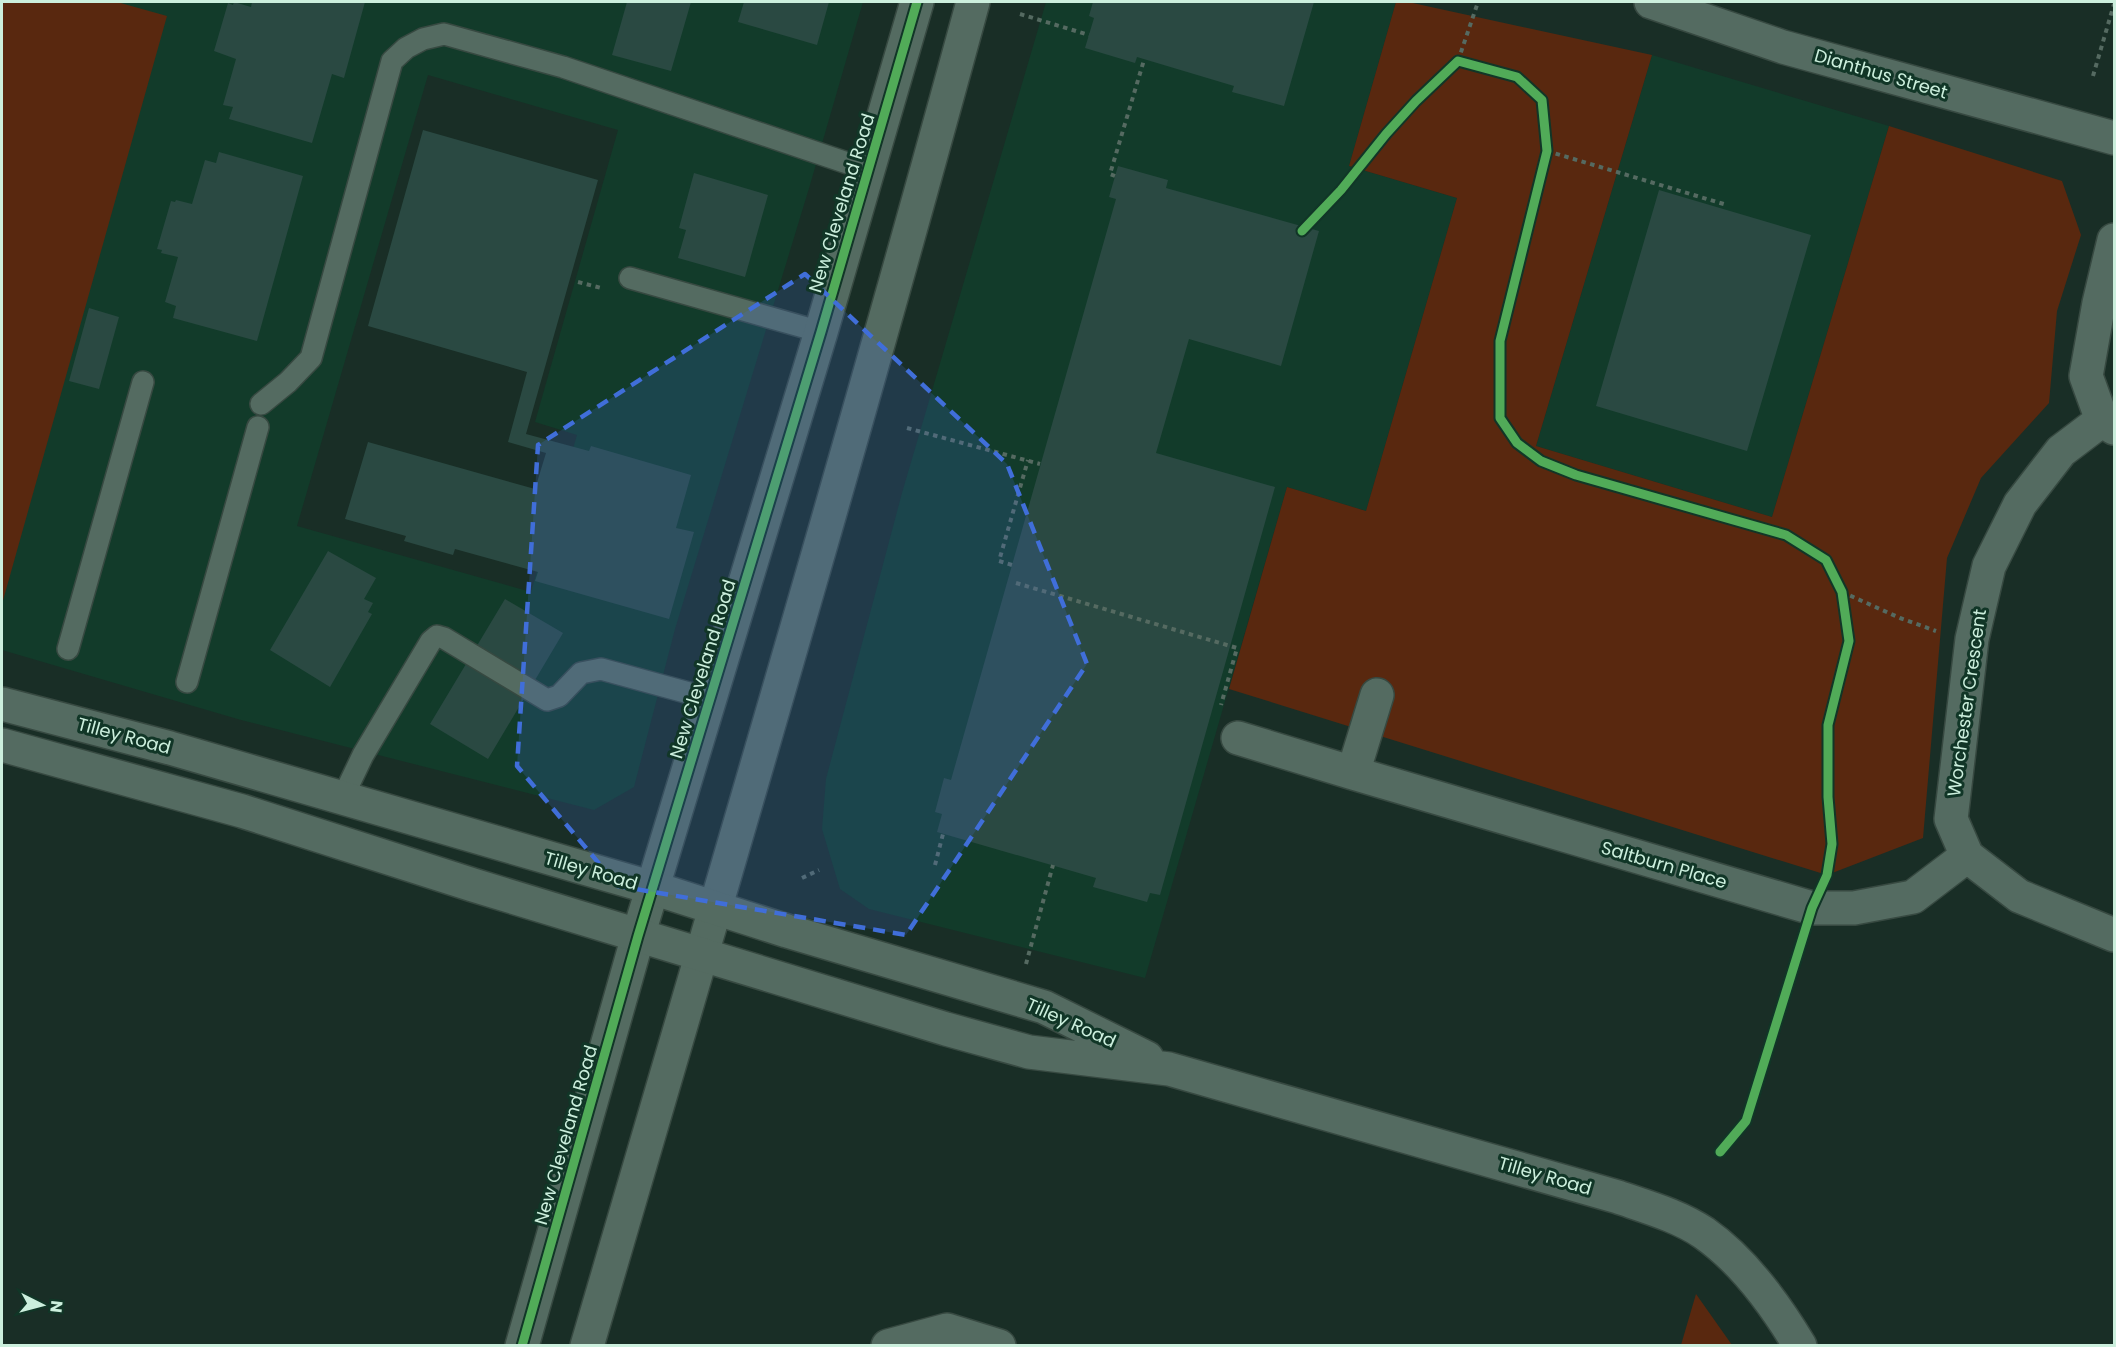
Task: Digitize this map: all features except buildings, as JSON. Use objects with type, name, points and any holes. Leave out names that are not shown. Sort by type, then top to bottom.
[{"type":"street","name":"New Cleveland Road","points":[[522,1346],[638,936],[821,332],[917,2]]},
{"type":"street","points":[[587,1346],[899,276],[973,2]]},
{"type":"street","name":"Dianthus Street","points":[[1650,2],[1783,47],[2115,138]]},
{"type":"street","points":[[2108,424],[2086,376],[2099,303],[2115,240]]},
{"type":"street","name":"Worchester Crescent","points":[[2108,424],[2061,451],[2020,504],[1989,566],[1972,639],[1951,819],[1967,856],[2019,896],[2115,935]]},
{"type":"street","points":[[1353,774],[1377,695]]},
{"type":"street","name":"Tilley Road","points":[[2,704],[170,748],[653,888],[1044,1007],[1169,1069]]},
{"type":"street","name":"Saltburn Place","points":[[1238,738],[1353,774],[1812,908],[1854,908],[1913,897],[1967,856]]},
{"type":"street","name":"Tilley Road","points":[[2,745],[242,811],[700,955],[1029,1052],[1169,1069],[1618,1197],[1664,1213],[1703,1233],[1740,1265],[1778,1309],[1800,1346]]},
{"type":"street","points":[[888,1346],[948,1330],[999,1346]]},
{"type":"lane","points":[[261,404],[288,382],[311,358],[392,61],[406,48],[423,39],[444,34],[563,67],[868,170]]},
{"type":"lane","points":[[630,278],[821,332]]},
{"type":"lane","points":[[68,649],[142,382]]},
{"type":"lane","points":[[187,682],[258,427]]},
{"type":"lane","points":[[342,799],[363,754],[431,641],[437,636],[547,700],[559,696],[581,673],[601,669],[711,699]]},
{"type":"path","points":[[2093,76],[2115,4]]},
{"type":"path","points":[[1450,69],[1463,62],[1477,5]]},
{"type":"path","points":[[1020,14],[1089,35]]},
{"type":"path","points":[[1115,176],[1110,174],[1144,60]]},
{"type":"path","points":[[1544,161],[1546,146],[1727,205]]},
{"type":"path","points":[[907,428],[1041,464]]},
{"type":"path","points":[[1012,565],[999,561],[1028,460]]},
{"type":"path","points":[[1837,581],[1843,597],[1938,631],[1972,639]]},
{"type":"path","points":[[1016,583],[1237,648],[1219,713],[1218,739],[1234,745],[1238,738]]},
{"type":"path","points":[[935,865],[943,834]]},
{"type":"path","points":[[1024,971],[1053,865]]},
{"type":"path","points":[[802,878],[819,870]]},
{"type":"highlighted area","points":[[805,274],[1007,464],[1087,664],[906,935],[618,886],[517,766],[538,445]]},
{"type":"shaded area","points":[[2,2],[863,2],[675,629],[634,787],[594,810],[241,720],[2,650]],"holes":[[[428,75],[618,130],[535,422],[577,435],[531,592],[297,526]]]},
{"type":"shaded area","points":[[2,2],[117,2],[167,16],[2,604]]},
{"type":"shaded area","points":[[1046,2],[1396,2],[1349,166],[1457,198],[1366,511],[1287,487],[1145,978],[869,909],[840,889],[822,829],[826,779],[902,493]]},
{"type":"shaded area","points":[[1396,2],[1408,2],[1652,55],[1536,446],[1772,517],[1889,126],[2062,181],[2081,235],[2057,311],[2049,403],[1981,478],[1947,558],[1923,838],[1827,875],[1229,689],[1287,487],[1366,511],[1457,198],[1349,166]]},
{"type":"shaded area","points":[[1652,55],[1889,126],[1772,517],[1536,446]]},
{"type":"shaded area","points":[[1696,1294],[1732,1345],[1681,1345]]},
{"type":"cycle path","points":[[522,1346],[638,936],[821,332],[917,2]]},
{"type":"cycle path","points":[[1302,231],[1341,190],[1416,101],[1458,61],[1517,77],[1542,100],[1547,151],[1500,341],[1500,418],[1517,443],[1541,461],[1576,475],[1786,535],[1826,560],[1842,592],[1849,641],[1828,725],[1828,797],[1832,844],[1827,875],[1812,908],[1746,1121],[1720,1152]]}]
